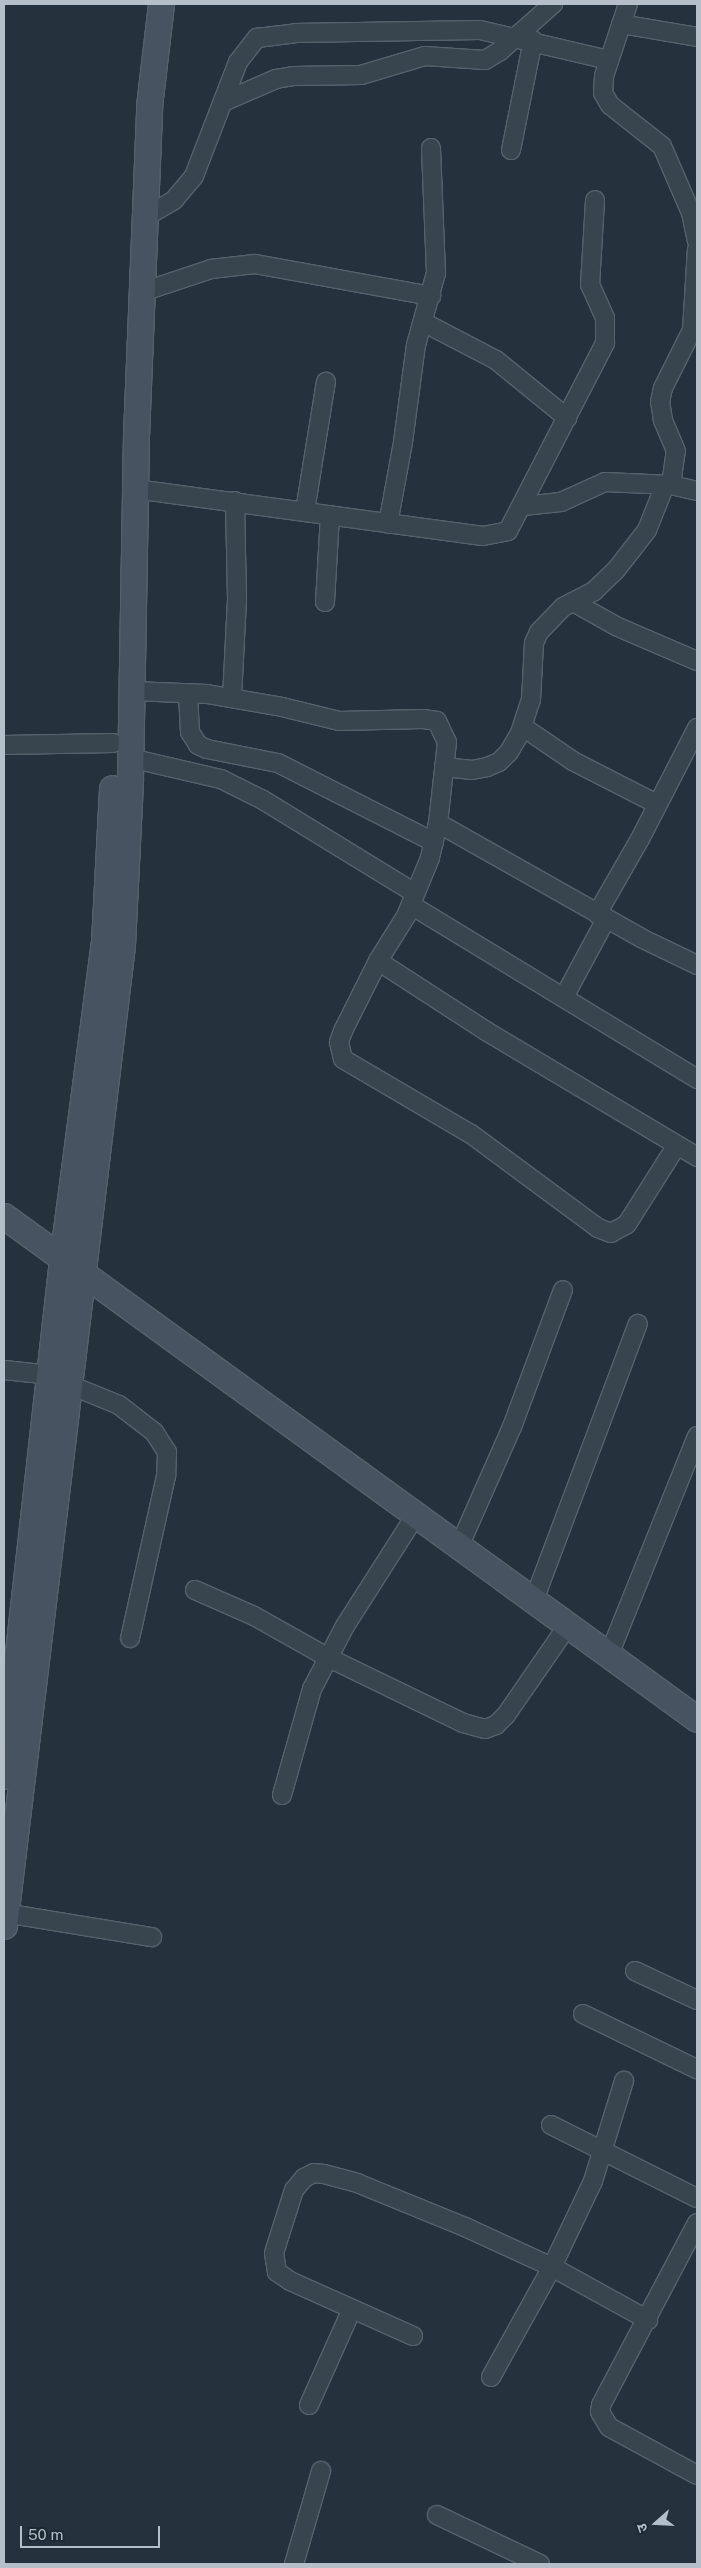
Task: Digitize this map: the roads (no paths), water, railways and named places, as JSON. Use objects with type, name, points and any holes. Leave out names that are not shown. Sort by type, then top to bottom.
[{"type":"street","points":[[152,1937],[4,1919],[64,1379],[62,1260],[104,942],[122,751],[132,691],[135,489],[149,106],[161,4]]},
{"type":"street","points":[[223,102],[276,79],[293,76],[361,75],[425,56],[485,60],[526,38],[553,4]]},
{"type":"street","points":[[444,767],[472,770],[498,762],[509,752],[523,727],[531,700],[534,642],[547,620],[572,602],[606,582],[648,530],[668,485],[676,451],[662,420],[660,402],[663,388],[692,342],[697,239],[691,213],[662,146],[604,98],[602,88],[609,60],[628,4]]},
{"type":"street","points":[[620,24],[697,37]]},
{"type":"street","points":[[146,218],[174,200],[189,183],[238,62],[250,44],[270,34],[460,28],[526,38],[609,60]]},
{"type":"street","points":[[510,150],[526,38]]},
{"type":"street","points":[[4,1776],[64,1379],[83,1275],[122,945],[123,344],[133,156],[149,106]]},
{"type":"street","points":[[388,524],[403,442],[412,366],[431,296],[436,252],[432,148]]},
{"type":"street","points":[[135,489],[235,501],[388,524],[494,536],[508,531],[523,506],[605,343],[607,329],[590,285],[595,200]]},
{"type":"street","points":[[142,292],[211,269],[255,264],[431,296]]},
{"type":"street","points":[[423,322],[496,360],[566,418]]},
{"type":"street","points":[[305,511],[326,382]]},
{"type":"street","points":[[523,506],[561,502],[606,482],[668,485],[697,491]]},
{"type":"street","points":[[232,698],[237,598],[235,501]]},
{"type":"street","points":[[325,602],[330,515]]},
{"type":"street","points":[[572,602],[596,616],[697,661]]},
{"type":"street","points":[[132,691],[232,698],[339,721],[431,719],[443,729],[447,742],[438,823],[434,842],[413,899],[378,961],[339,1042],[342,1059],[471,1134],[598,1228],[610,1233],[627,1224],[677,1145]]},
{"type":"street","points":[[188,694],[190,732],[198,745],[206,749],[278,763],[434,842]]},
{"type":"street","points":[[523,727],[573,761],[658,804]]},
{"type":"street","points":[[564,997],[601,916],[697,728]]},
{"type":"street","points":[[4,745],[122,751],[221,779],[263,800],[564,997],[697,1079]]},
{"type":"street","points":[[438,823],[601,916],[697,965]]},
{"type":"street","points":[[378,961],[486,1031],[697,1157]]},
{"type":"street","points":[[4,1216],[568,1626],[696,1712]]},
{"type":"street","points":[[459,1547],[512,1427],[563,1290]]},
{"type":"street","points":[[534,1600],[638,1324]]},
{"type":"street","points":[[4,1370],[64,1379],[119,1405],[154,1432],[167,1452],[166,1476],[130,1638]]},
{"type":"street","points":[[609,1655],[697,1436]]},
{"type":"street","points":[[282,1795],[304,1710],[327,1657],[415,1516]]},
{"type":"street","points":[[195,1590],[254,1616],[327,1657],[464,1724],[485,1729],[496,1725],[506,1714],[568,1626]]},
{"type":"street","points":[[635,1971],[697,2000]]},
{"type":"street","points":[[583,2014],[697,2069]]},
{"type":"street","points":[[490,2377],[552,2267],[593,2180],[604,2150],[624,2081]]},
{"type":"street","points":[[551,2126],[604,2150],[697,2198]]},
{"type":"street","points":[[413,2336],[280,2276],[274,2265],[274,2253],[294,2190],[314,2173],[357,2183],[465,2227],[552,2267],[648,2320]]},
{"type":"street","points":[[697,2223],[648,2320],[601,2405],[600,2412],[609,2427],[697,2475]]},
{"type":"street","points":[[309,2405],[352,2309]]},
{"type":"street","points":[[294,2564],[321,2471]]},
{"type":"street","points":[[437,2515],[540,2564]]}]
